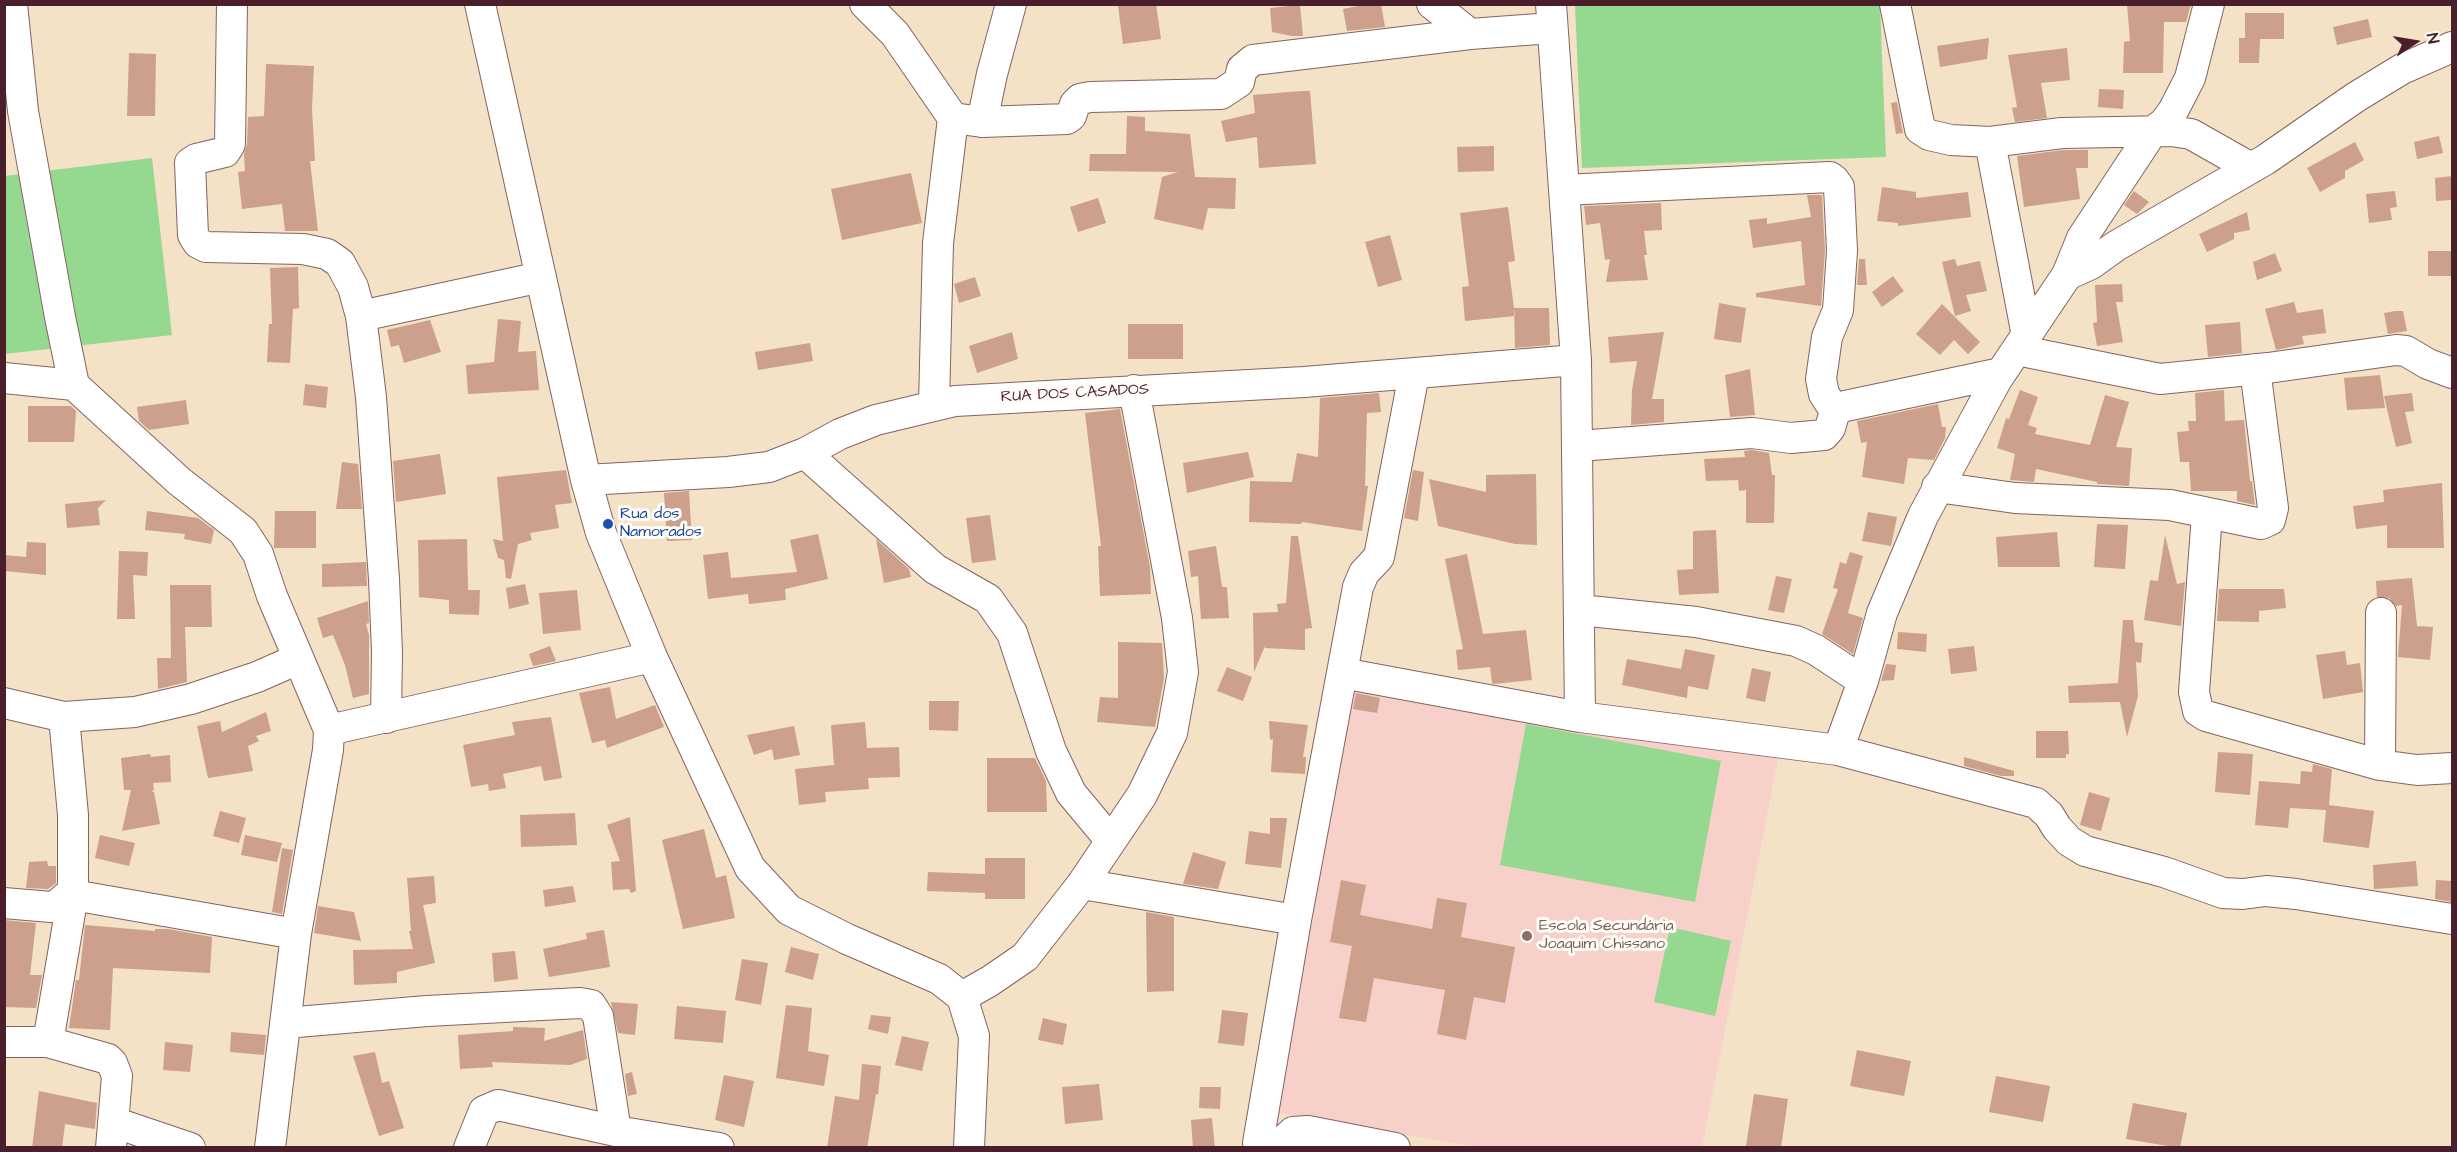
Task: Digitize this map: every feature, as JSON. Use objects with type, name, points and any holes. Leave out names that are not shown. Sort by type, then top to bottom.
[{"type":"street","points":[[12,4],[14,119],[74,385],[179,481],[243,531],[258,554],[298,658],[329,730],[328,750],[296,934],[270,1148]]},
{"type":"street","points":[[232,4],[230,144],[225,152],[196,159],[190,163],[193,236],[198,243],[206,247],[303,249],[327,254],[340,262],[353,287],[361,316],[371,397],[384,579],[387,652],[386,718]]},
{"type":"street","points":[[480,4],[586,480],[601,533],[652,657],[750,868],[789,910],[847,939],[939,979],[962,997],[974,1036],[969,1148]]},
{"type":"street","points":[[865,4],[895,34],[953,118],[939,243],[934,404]]},
{"type":"street","points":[[982,122],[1011,4]]},
{"type":"street","points":[[1432,4],[1470,34]]},
{"type":"street","points":[[1895,4],[1920,129],[1939,138],[1990,142],[2062,133],[2171,131],[2191,134],[2251,168]]},
{"type":"street","points":[[1838,750],[1863,681],[1882,613],[1937,487],[1970,425],[2067,275],[2082,238],[2152,132],[2164,123],[2173,111],[2190,78],[2209,4]]},
{"type":"street","points":[[953,118],[982,122],[1066,119],[1071,116],[1075,104],[1080,99],[1090,97],[1221,94],[1239,82],[1242,69],[1252,60],[1470,34],[1551,16],[1576,360],[1580,717]]},
{"type":"street","points":[[2067,275],[2091,264],[2116,246],[2251,168],[2356,97],[2402,69],[2452,47]]},
{"type":"street","points":[[1990,142],[2015,353]]},
{"type":"street","points":[[1564,190],[1830,177],[1834,180],[1839,187],[1842,251],[1838,310],[1827,337],[1821,379],[1824,394],[1831,405],[1836,408],[2015,353],[2160,379],[2396,350],[2406,351],[2428,364],[2452,373]]},
{"type":"street","points":[[361,316],[541,277]]},
{"type":"street","name":"RUA DOS CASADOS","points":[[586,480],[728,472],[769,467],[876,420],[934,404],[955,401],[1304,382],[1576,360]]},
{"type":"street","points":[[1937,487],[2015,498],[2170,506],[2261,524],[2270,520],[2273,508],[2255,369]]},
{"type":"street","points":[[1395,1148],[1308,1131],[1293,1132],[1282,1142],[1269,1145],[1296,920],[1358,587],[1364,573],[1379,557],[1414,374]]},
{"type":"street","points":[[4,378],[74,385]]},
{"type":"street","points":[[962,997],[1025,957],[1082,884],[1142,795],[1172,733],[1183,672],[1177,618],[1134,390]]},
{"type":"street","points":[[1578,447],[1752,433],[1791,438],[1824,435],[1830,428],[1836,408]]},
{"type":"street","points":[[805,453],[935,569],[988,599],[1012,633],[1051,751],[1071,793],[1111,841]]},
{"type":"street","points":[[2207,514],[2194,692],[2198,711],[2206,716],[2380,765],[2417,770],[2452,768]]},
{"type":"street","points":[[1580,610],[1696,622],[1796,641],[1816,650],[1863,681]]},
{"type":"street","points":[[2380,765],[2381,613]]},
{"type":"street","points":[[329,730],[652,657]]},
{"type":"street","points":[[4,703],[64,717],[135,712],[191,699],[257,677],[298,658]]},
{"type":"street","points":[[1342,673],[1580,717],[1838,750],[2036,803],[2049,815],[2069,841],[2085,850],[2164,872],[2223,893],[2243,894],[2266,891],[2296,894],[2452,919]]},
{"type":"street","points":[[48,1042],[73,895],[73,815],[64,717]]},
{"type":"street","points":[[1082,884],[1296,920]]},
{"type":"street","points":[[4,903],[51,906],[73,895],[296,934]]},
{"type":"street","points":[[285,1023],[427,1011],[580,1003],[591,1005],[598,1016],[616,1131]]},
{"type":"street","points":[[4,1042],[48,1042],[108,1059],[117,1076],[112,1135],[190,1148]]},
{"type":"street","points":[[469,1148],[484,1111],[498,1106],[616,1131],[719,1148]]},
{"type":"shaded area","name":"Escola Secundária Joaquim Chissano","points":[[1355,679],[1778,759],[1702,1147],[1478,1147],[1278,1113]]},
{"type":"green space","points":[[1575,5],[1880,5],[1886,157],[1582,168]]},
{"type":"green space","points":[[152,158],[172,335],[5,354],[4,176]]},
{"type":"green space","points":[[1526,724],[1721,761],[1695,902],[1500,865]]},
{"type":"green space","points":[[1670,927],[1731,941],[1715,1016],[1654,1002]]},
{"type":"building","points":[[1156,4],[1161,39],[1123,44],[1118,6]]},
{"type":"building","points":[[1381,4],[1385,27],[1347,31],[1343,9]]},
{"type":"building","points":[[2127,4],[2191,4],[2186,22],[2164,22],[2163,73],[2123,73],[2124,42],[2130,41]]},
{"type":"building","points":[[1300,5],[1303,36],[1272,32],[1270,8]]},
{"type":"building","points":[[2245,13],[2284,13],[2284,39],[2260,39],[2259,63],[2239,63],[2239,38],[2245,38]]},
{"type":"building","points":[[2368,19],[2372,37],[2337,45],[2333,27]]},
{"type":"building","points":[[1989,38],[1987,59],[1940,67],[1937,46]]},
{"type":"building","points":[[2067,48],[2070,80],[2041,83],[2047,118],[2015,122],[2012,108],[2017,107],[2008,55]]},
{"type":"building","points":[[129,53],[156,54],[155,116],[127,116]]},
{"type":"building","points":[[266,64],[314,66],[312,109],[315,161],[310,161],[318,231],[285,231],[282,204],[242,209],[238,172],[245,171],[244,154],[247,144],[248,117],[264,116]]},
{"type":"building","points":[[2099,89],[2124,90],[2123,109],[2098,107]]},
{"type":"building","points":[[1310,91],[1316,164],[1259,168],[1257,137],[1226,142],[1221,121],[1255,113],[1253,95]]},
{"type":"building","points":[[1897,102],[1903,133],[1896,134],[1891,103]]},
{"type":"building","points":[[1127,116],[1145,117],[1145,131],[1190,134],[1195,177],[1236,178],[1235,209],[1208,208],[1203,230],[1154,219],[1162,177],[1178,172],[1089,171],[1090,154],[1126,154]]},
{"type":"building","points":[[2439,136],[2443,153],[2417,159],[2414,142]]},
{"type":"building","points":[[2355,142],[2364,160],[2345,171],[2345,178],[2320,192],[2307,168]]},
{"type":"building","points":[[1494,146],[1494,171],[1458,172],[1457,147]]},
{"type":"building","points":[[2063,150],[2088,150],[2088,168],[2076,168],[2080,199],[2024,207],[2017,156]]},
{"type":"building","points":[[911,173],[922,223],[842,240],[831,189]]},
{"type":"building","points":[[2452,176],[2452,200],[2436,201],[2435,178]]},
{"type":"building","points":[[1882,187],[1916,192],[1916,198],[1968,192],[1971,217],[1898,226],[1898,223],[1877,221]]},
{"type":"building","points":[[2134,191],[2149,202],[2137,214],[2124,205]]},
{"type":"building","points":[[2395,191],[2397,207],[2390,208],[2392,220],[2369,223],[2366,194]]},
{"type":"building","points":[[1807,195],[1822,195],[1825,251],[1821,306],[1756,297],[1756,293],[1805,285],[1801,241],[1753,248],[1749,220],[1767,218],[1767,224],[1811,217]]},
{"type":"building","points":[[1098,198],[1106,223],[1078,232],[1070,207]]},
{"type":"building","points":[[1661,203],[1662,230],[1644,231],[1647,255],[1644,255],[1648,280],[1606,282],[1610,259],[1605,260],[1600,223],[1586,225],[1584,206]]},
{"type":"building","points":[[1508,207],[1515,261],[1508,262],[1515,316],[1465,321],[1462,287],[1469,286],[1460,213]]},
{"type":"building","points":[[2247,212],[2250,230],[2234,233],[2234,239],[2207,252],[2199,234]]},
{"type":"building","points":[[1390,235],[1402,280],[1378,287],[1365,242]]},
{"type":"building","points":[[2428,251],[2452,251],[2452,276],[2428,276]]},
{"type":"building","points":[[2275,253],[2282,271],[2257,280],[2253,262]]},
{"type":"building","points":[[1859,259],[1865,259],[1867,285],[1857,285]]},
{"type":"building","points":[[1955,259],[1957,266],[1980,261],[1987,291],[1966,295],[1971,311],[1955,316],[1942,262]]},
{"type":"building","points":[[298,267],[299,308],[293,309],[290,363],[267,362],[269,324],[272,324],[270,268]]},
{"type":"building","points":[[1893,276],[1904,291],[1882,307],[1872,292]]},
{"type":"building","points":[[975,277],[981,296],[959,303],[954,284]]},
{"type":"building","points":[[2122,284],[2123,302],[2116,302],[2123,342],[2097,346],[2093,323],[2097,322],[2095,285]]},
{"type":"building","points":[[2294,302],[2297,313],[2323,309],[2326,333],[2302,336],[2304,344],[2276,350],[2265,309]]},
{"type":"building","points":[[1719,303],[1746,308],[1741,343],[1714,339]]},
{"type":"building","points":[[1942,304],[1980,342],[1968,354],[1954,340],[1940,355],[1916,334]]},
{"type":"building","points":[[1514,308],[1549,308],[1550,345],[1515,348]]},
{"type":"building","points":[[2403,311],[2407,331],[2388,334],[2384,313]]},
{"type":"building","points":[[498,319],[521,321],[518,352],[536,351],[539,390],[468,394],[466,365],[494,362]]},
{"type":"building","points":[[430,320],[441,352],[404,363],[399,345],[391,347],[387,330]]},
{"type":"building","points":[[2240,322],[2242,353],[2208,357],[2205,325]]},
{"type":"building","points":[[1128,324],[1183,324],[1183,359],[1128,359]]},
{"type":"building","points":[[1012,332],[1018,359],[977,373],[969,346]]},
{"type":"building","points":[[1664,332],[1652,399],[1664,399],[1664,422],[1631,425],[1632,390],[1637,361],[1610,363],[1608,337]]},
{"type":"building","points":[[810,343],[813,361],[758,370],[755,352]]},
{"type":"building","points":[[1750,369],[1755,415],[1730,417],[1725,375]]},
{"type":"building","points":[[2380,375],[2385,408],[2347,410],[2344,378]]},
{"type":"building","points":[[305,384],[328,387],[326,408],[303,405]]},
{"type":"building","points":[[2020,390],[2038,397],[2028,425],[2037,428],[2035,434],[2090,445],[2105,395],[2129,402],[2116,447],[2132,448],[2129,486],[2097,484],[2097,482],[2036,469],[2034,482],[2010,480],[2015,454],[1997,448],[2006,418],[2009,419]]},
{"type":"building","points":[[2224,390],[2225,421],[2244,420],[2250,481],[2252,481],[2255,505],[2237,501],[2237,491],[2191,491],[2189,462],[2180,462],[2177,432],[2189,431],[2188,421],[2196,421],[2195,393]]},
{"type":"building","points":[[1379,393],[1381,412],[1367,413],[1365,486],[1368,486],[1362,531],[1302,522],[1301,524],[1249,522],[1250,481],[1292,482],[1297,453],[1318,457],[1320,398]]},
{"type":"building","points":[[2412,393],[2414,411],[2405,412],[2412,443],[2396,447],[2384,396]]},
{"type":"building","points":[[186,400],[189,424],[149,430],[139,421],[137,407]]},
{"type":"building","points":[[1938,404],[1942,427],[1946,427],[1945,438],[1934,460],[1908,458],[1904,484],[1862,477],[1867,442],[1861,443],[1857,421]]},
{"type":"building","points":[[28,406],[71,406],[76,411],[74,442],[28,442]]},
{"type":"building","points":[[1120,409],[1150,567],[1151,594],[1100,596],[1098,546],[1101,546],[1085,413]]},
{"type":"building","points":[[1744,451],[1769,453],[1772,475],[1775,475],[1774,523],[1746,523],[1746,490],[1739,491],[1738,480],[1706,481],[1704,459],[1745,457]]},
{"type":"building","points":[[1248,452],[1254,477],[1187,493],[1183,463]]},
{"type":"building","points":[[440,454],[446,494],[396,502],[393,461]]},
{"type":"building","points":[[342,462],[358,464],[362,509],[336,509]]},
{"type":"building","points":[[566,470],[572,503],[555,505],[559,528],[530,533],[532,540],[518,544],[511,579],[506,578],[504,560],[498,558],[493,539],[503,541],[497,477]]},
{"type":"building","points":[[1413,470],[1424,472],[1418,521],[1404,518]]},
{"type":"building","points":[[1536,474],[1537,545],[1515,544],[1438,526],[1429,479],[1486,492],[1486,475]]},
{"type":"building","points":[[2442,483],[2444,548],[2387,548],[2387,525],[2356,529],[2353,506],[2384,502],[2383,490]]},
{"type":"building","points":[[689,491],[692,540],[667,541],[664,493]]},
{"type":"building","points":[[106,500],[98,508],[100,525],[67,528],[65,504]]},
{"type":"building","points":[[147,511],[198,518],[214,530],[211,544],[184,539],[185,534],[145,530]]},
{"type":"building","points":[[275,511],[316,511],[316,548],[274,548]]},
{"type":"building","points":[[1868,512],[1897,517],[1891,546],[1862,541]]},
{"type":"building","points":[[990,515],[996,560],[972,563],[966,518]]},
{"type":"building","points":[[2097,524],[2128,525],[2125,569],[2094,567]]},
{"type":"building","points":[[1716,530],[1719,593],[1679,595],[1677,570],[1693,569],[1693,531]]},
{"type":"building","points":[[2057,532],[2060,567],[1998,567],[1996,537]]},
{"type":"building","points":[[818,534],[828,579],[785,589],[786,600],[749,604],[748,594],[708,599],[703,555],[728,552],[731,578],[797,572],[790,540]]},
{"type":"building","points":[[2165,535],[2177,584],[2185,582],[2181,626],[2144,620],[2150,580],[2158,581]]},
{"type":"building","points":[[1291,536],[1298,536],[1312,628],[1305,629],[1305,650],[1265,648],[1265,646],[1254,672],[1253,613],[1278,612],[1277,604],[1286,603]]},
{"type":"building","points":[[467,539],[468,590],[480,590],[479,615],[449,614],[449,600],[419,597],[418,540]]},
{"type":"building","points":[[876,539],[909,569],[911,577],[884,583]]},
{"type":"building","points":[[27,542],[46,543],[46,575],[4,571],[4,555],[26,557]]},
{"type":"building","points":[[1216,546],[1222,587],[1227,587],[1229,618],[1201,619],[1198,576],[1191,577],[1188,551]]},
{"type":"building","points":[[119,551],[148,552],[147,576],[133,575],[135,619],[117,619]]},
{"type":"building","points":[[1850,552],[1863,556],[1848,613],[1863,618],[1853,654],[1822,634],[1838,589],[1833,588],[1840,562],[1846,564]]},
{"type":"building","points":[[1467,554],[1483,634],[1526,630],[1532,680],[1494,684],[1490,667],[1458,670],[1456,650],[1463,649],[1445,559]]},
{"type":"building","points":[[366,562],[367,586],[322,587],[322,564]]},
{"type":"building","points":[[1776,576],[1792,579],[1784,613],[1768,610]]},
{"type":"building","points":[[2412,578],[2417,626],[2433,627],[2430,660],[2398,657],[2402,605],[2396,606],[2389,598],[2377,597],[2376,581]]},
{"type":"building","points":[[525,584],[529,604],[509,609],[506,588]]},
{"type":"building","points":[[170,585],[211,585],[212,627],[185,627],[187,682],[158,689],[157,658],[171,658]]},
{"type":"building","points":[[2219,589],[2284,589],[2286,608],[2259,611],[2259,622],[2217,621]]},
{"type":"building","points":[[577,590],[581,630],[543,634],[539,593]]},
{"type":"building","points":[[368,601],[369,623],[366,624],[369,635],[369,694],[353,698],[345,665],[333,635],[323,638],[317,618]]},
{"type":"building","points":[[2123,620],[2133,620],[2135,642],[2143,643],[2141,663],[2136,662],[2138,696],[2127,737],[2120,702],[2069,703],[2068,686],[2118,683]]},
{"type":"building","points":[[1898,632],[1927,634],[1926,652],[1897,649]]},
{"type":"building","points":[[1118,642],[1162,643],[1164,678],[1155,727],[1097,722],[1100,697],[1118,698]]},
{"type":"building","points":[[550,646],[556,661],[533,666],[529,654]]},
{"type":"building","points":[[1974,646],[1977,671],[1951,674],[1948,649]]},
{"type":"building","points":[[1685,649],[1715,655],[1708,690],[1688,686],[1687,698],[1622,685],[1627,659],[1681,669]]},
{"type":"building","points":[[2345,651],[2347,665],[2360,663],[2363,692],[2323,699],[2316,655]]},
{"type":"building","points":[[1886,664],[1896,665],[1894,680],[1881,681]]},
{"type":"building","points":[[1227,667],[1252,677],[1243,701],[1217,691]]},
{"type":"building","points":[[1752,668],[1771,672],[1765,702],[1746,698]]},
{"type":"building","points":[[610,687],[616,719],[655,705],[664,727],[607,748],[605,740],[592,743],[579,693]]},
{"type":"building","points":[[1356,693],[1380,698],[1377,713],[1353,709]]},
{"type":"building","points":[[929,701],[959,701],[958,731],[929,730]]},
{"type":"building","points":[[266,712],[271,731],[256,736],[259,741],[248,746],[253,771],[208,778],[197,726],[220,721],[222,732]]},
{"type":"building","points":[[551,717],[562,778],[544,781],[541,766],[503,774],[506,788],[489,791],[488,784],[471,787],[463,745],[515,735],[512,722]]},
{"type":"building","points":[[1269,721],[1308,725],[1303,757],[1306,757],[1305,774],[1271,772],[1273,739],[1270,740]]},
{"type":"building","points":[[865,722],[867,748],[899,747],[900,777],[868,778],[869,789],[825,792],[826,802],[799,805],[795,769],[834,765],[831,725]]},
{"type":"building","points":[[794,726],[800,755],[774,760],[772,749],[754,755],[747,735]]},
{"type":"building","points":[[2036,731],[2068,731],[2069,754],[2066,754],[2066,758],[2036,758]]},
{"type":"building","points":[[2218,752],[2253,754],[2250,795],[2215,792]]},
{"type":"building","points":[[150,754],[151,757],[170,755],[171,782],[153,783],[154,790],[151,791],[154,792],[160,824],[122,831],[131,790],[124,790],[121,758]]},
{"type":"building","points":[[1964,757],[2014,771],[2014,776],[2001,776],[1964,766]]},
{"type":"building","points":[[987,758],[1035,758],[1046,781],[1047,812],[987,812]]},
{"type":"building","points":[[2313,764],[2332,769],[2329,805],[2374,811],[2369,848],[2323,842],[2326,810],[2290,808],[2288,828],[2255,825],[2259,781],[2300,784],[2301,771],[2312,772]]},
{"type":"building","points":[[2089,792],[2110,798],[2101,831],[2080,825]]},
{"type":"building","points":[[220,811],[246,818],[239,843],[213,836]]},
{"type":"building","points":[[575,813],[577,845],[521,847],[520,815]]},
{"type":"building","points":[[630,817],[636,891],[631,893],[629,889],[613,890],[611,862],[620,861],[607,825]]},
{"type":"building","points":[[1270,818],[1287,818],[1281,868],[1245,864],[1249,831],[1270,834]]},
{"type":"building","points":[[704,829],[716,878],[726,875],[735,918],[683,929],[662,840]]},
{"type":"building","points":[[100,835],[135,843],[129,866],[95,858]]},
{"type":"building","points":[[245,835],[282,843],[277,862],[241,855]]},
{"type":"building","points":[[282,848],[293,850],[282,914],[272,912]]},
{"type":"building","points":[[1193,852],[1226,862],[1218,889],[1183,884]]},
{"type":"building","points":[[985,858],[1025,858],[1025,899],[985,899],[985,893],[927,891],[928,872],[985,874]]},
{"type":"building","points":[[47,861],[48,866],[56,866],[56,883],[48,889],[26,888],[29,862]]},
{"type":"building","points":[[2416,861],[2418,886],[2374,889],[2373,865]]},
{"type":"building","points":[[434,876],[436,903],[423,905],[435,963],[397,972],[397,983],[354,985],[353,950],[413,949],[409,931],[411,931],[407,878]]},
{"type":"building","points":[[1341,880],[1366,885],[1360,915],[1432,929],[1437,898],[1467,903],[1461,937],[1515,947],[1505,1003],[1474,997],[1466,1040],[1437,1034],[1445,990],[1374,978],[1366,1022],[1339,1018],[1352,946],[1330,942]]},
{"type":"building","points":[[2436,880],[2452,881],[2452,902],[2435,899]]},
{"type":"building","points":[[573,886],[576,902],[545,907],[543,890]]},
{"type":"building","points":[[318,906],[354,912],[361,941],[314,933]]},
{"type":"building","points":[[1146,912],[1174,917],[1174,991],[1147,992]]},
{"type":"building","points":[[4,920],[36,923],[30,975],[42,975],[36,1008],[4,1007]]},
{"type":"building","points":[[85,925],[155,931],[155,929],[168,929],[212,937],[210,973],[113,968],[110,1030],[69,1028],[76,980],[79,980]]},
{"type":"building","points":[[604,930],[610,967],[549,977],[543,949],[587,939],[586,933]]},
{"type":"building","points":[[791,947],[819,954],[813,980],[785,972]]},
{"type":"building","points":[[515,951],[518,979],[494,982],[492,953]]},
{"type":"building","points":[[742,959],[768,963],[761,1005],[735,1000]]},
{"type":"building","points":[[611,1002],[638,1004],[635,1035],[618,1033]]},
{"type":"building","points":[[786,1005],[812,1008],[808,1051],[829,1055],[824,1086],[776,1078]]},
{"type":"building","points":[[677,1006],[726,1011],[723,1043],[674,1039]]},
{"type":"building","points":[[1222,1010],[1248,1013],[1244,1046],[1218,1043]]},
{"type":"building","points":[[871,1015],[891,1017],[888,1034],[868,1029]]},
{"type":"building","points":[[1043,1018],[1067,1024],[1063,1045],[1038,1040]]},
{"type":"building","points":[[513,1027],[545,1028],[544,1041],[583,1030],[587,1059],[570,1065],[492,1062],[493,1067],[460,1069],[458,1035],[513,1031]]},
{"type":"building","points":[[231,1032],[266,1035],[264,1055],[230,1052]]},
{"type":"building","points":[[902,1036],[929,1042],[922,1071],[895,1065]]},
{"type":"building","points":[[165,1042],[193,1045],[190,1072],[163,1070]]},
{"type":"building","points":[[1857,1050],[1911,1061],[1904,1096],[1850,1086]]},
{"type":"building","points":[[375,1052],[382,1083],[389,1081],[404,1128],[379,1136],[353,1056]]},
{"type":"building","points":[[862,1064],[881,1066],[878,1095],[876,1094],[867,1148],[827,1148],[835,1096],[859,1100]]},
{"type":"building","points":[[632,1072],[637,1094],[628,1096],[625,1074]]},
{"type":"building","points":[[724,1075],[754,1081],[744,1127],[715,1120]]},
{"type":"building","points":[[1996,1076],[2050,1086],[2043,1122],[1989,1112]]},
{"type":"building","points":[[1099,1084],[1103,1120],[1065,1124],[1062,1087]]},
{"type":"building","points":[[1200,1087],[1221,1087],[1220,1109],[1199,1108]]},
{"type":"building","points":[[39,1091],[97,1103],[95,1129],[65,1124],[62,1148],[32,1148]]},
{"type":"building","points":[[1754,1094],[1788,1099],[1781,1148],[1746,1146]]},
{"type":"building","points":[[2133,1103],[2187,1113],[2180,1148],[2126,1139]]},
{"type":"building","points":[[1212,1118],[1215,1148],[1193,1148],[1191,1120]]},
{"type":"place","name":"Rua dos Namorados","points":[[608,524]]},
{"type":"place","name":"Escola Secundária Joaquim Chissano","points":[[1527,936]]}]
